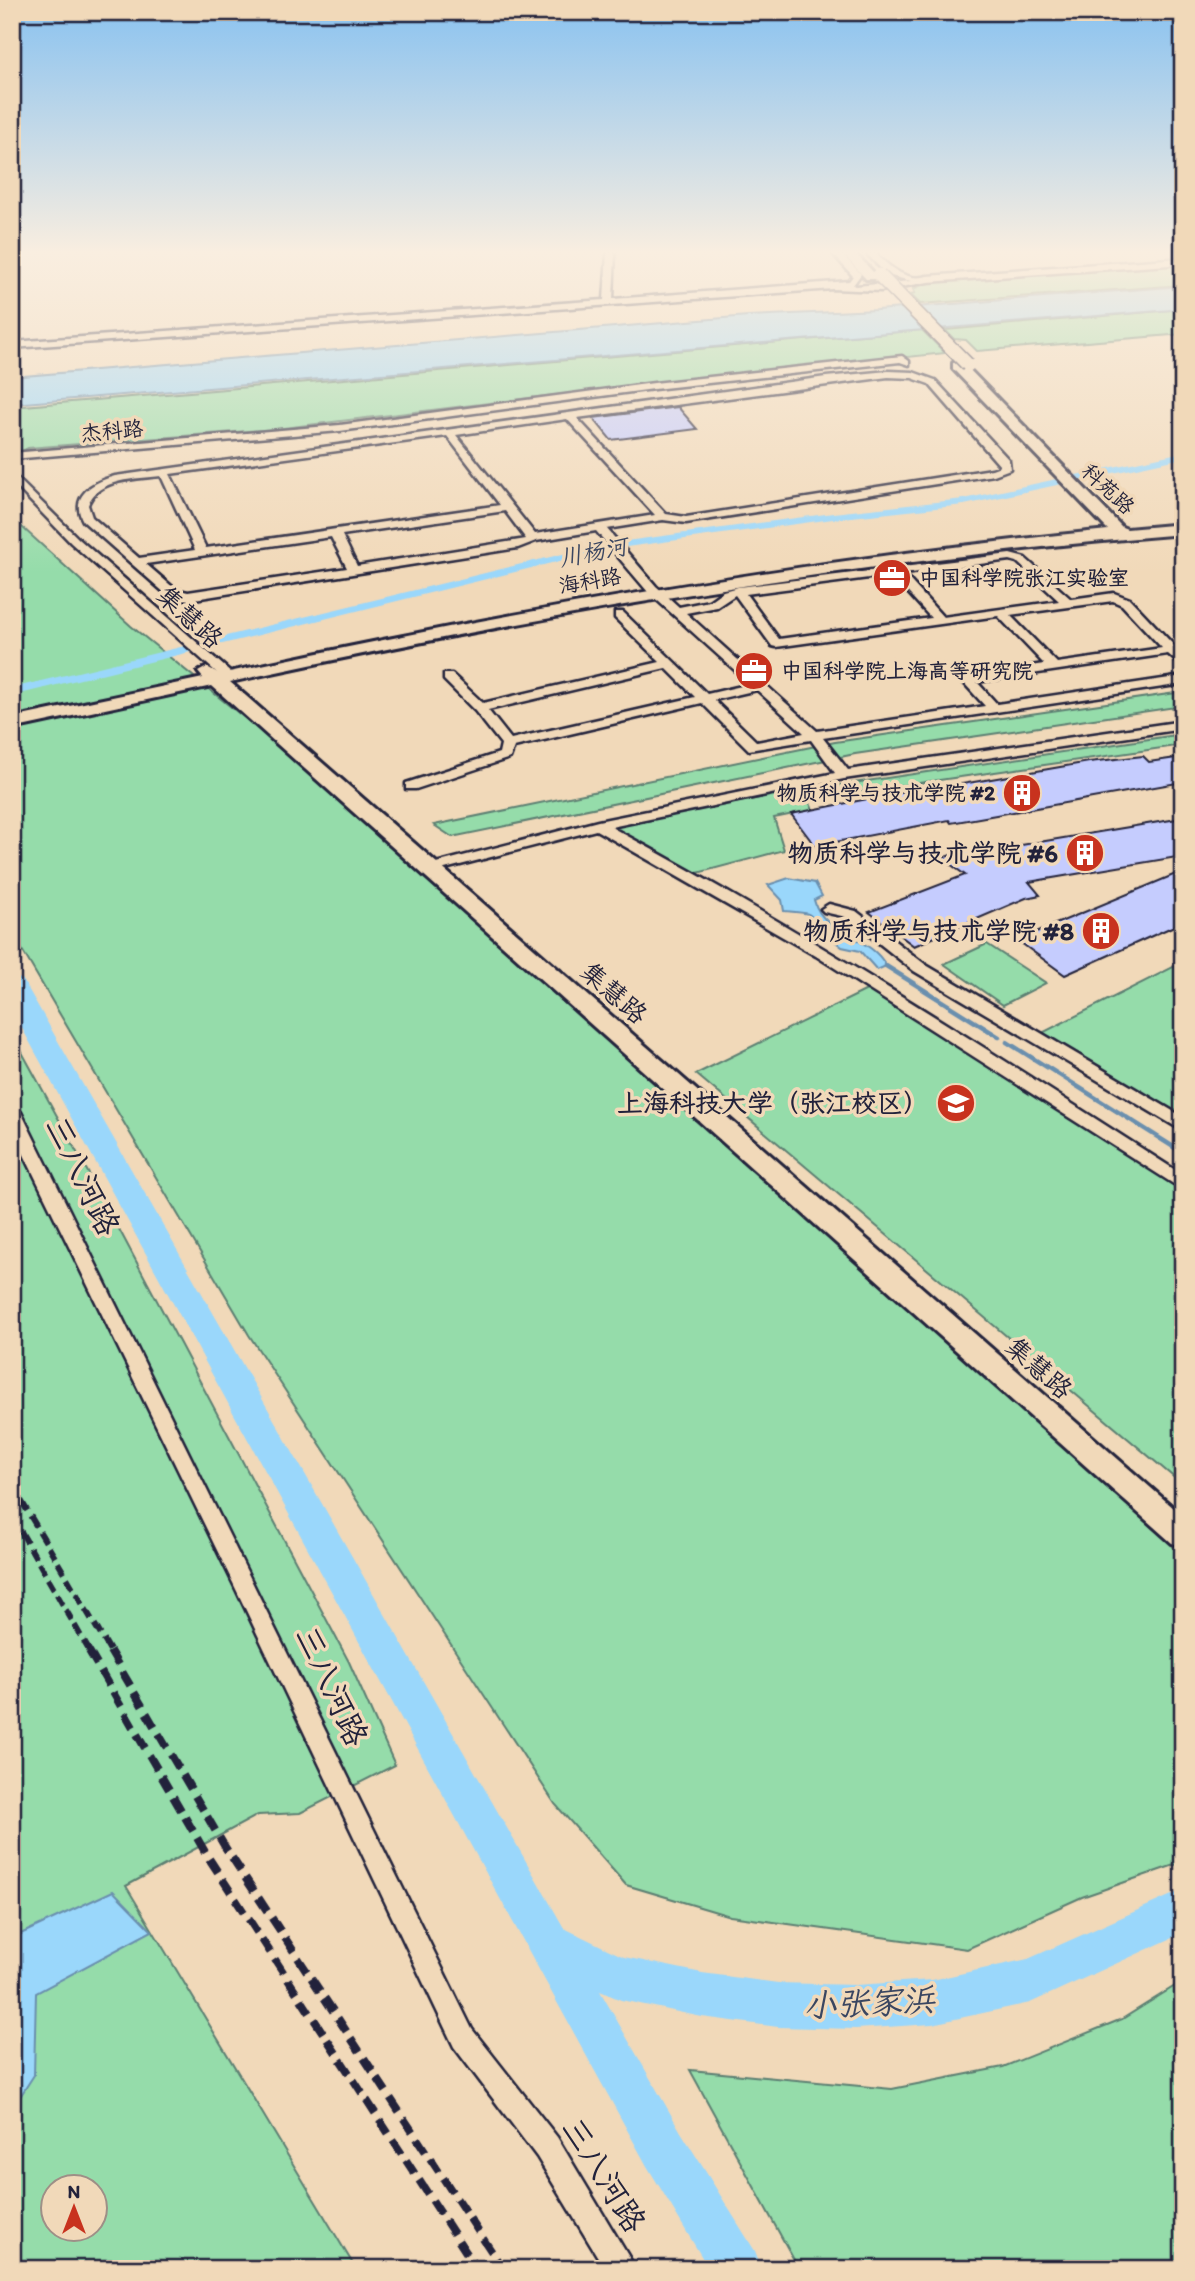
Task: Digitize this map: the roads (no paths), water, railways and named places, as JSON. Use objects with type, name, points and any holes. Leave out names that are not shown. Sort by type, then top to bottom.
[{"type":"street","name":"杰科路","points":[[12,458],[340,428],[654,386],[898,359]]},
{"type":"street","name":"杰科路","points":[[12,458],[344,430],[646,391],[906,363],[902,359]]},
{"type":"street","name":"科苑路","points":[[957,359],[1124,531]]},
{"type":"street","points":[[904,374],[932,382],[1007,465],[994,472],[711,516],[677,520],[663,517],[603,531],[532,538],[518,545],[181,596],[171,592],[136,562],[87,519],[82,510],[83,500],[92,489],[111,480],[569,415],[826,380],[904,374]]},
{"type":"street","points":[[569,415],[663,517]]},
{"type":"street","points":[[449,432],[532,538]]},
{"type":"street","points":[[163,472],[202,552]]},
{"type":"street","name":"集慧路","points":[[12,476],[179,641]]},
{"type":"street","name":"集慧路","points":[[12,491],[64,544],[211,668],[437,867],[472,894],[1183,1515]]},
{"type":"street","points":[[136,562],[508,507]]},
{"type":"street","name":"海科路","points":[[12,712],[211,668],[445,631],[654,591],[863,562],[1124,531],[1183,527]]},
{"type":"street","points":[[603,531],[654,591],[814,735],[845,775]]},
{"type":"street","points":[[335,533],[354,571]]},
{"type":"street","points":[[677,611],[718,602],[727,594],[738,591],[1015,557],[1068,603]]},
{"type":"street","points":[[895,571],[940,621]]},
{"type":"street","points":[[738,591],[776,643],[1108,597],[1124,600],[1183,663]]},
{"type":"street","points":[[1001,612],[1054,667]]},
{"type":"street","points":[[619,615],[754,747],[814,735],[1183,680]]},
{"type":"street","points":[[994,708],[968,679],[1171,650]]},
{"type":"street","points":[[480,708],[669,664]]},
{"type":"street","name":"集慧路","points":[[211,668],[1183,1534]]},
{"type":"street","name":"海科路","points":[[12,724],[211,668]]},
{"type":"street","points":[[448,677],[480,708],[508,744]]},
{"type":"street","points":[[508,744],[759,685]]},
{"type":"street","points":[[437,867],[598,825],[845,775],[1183,725]]},
{"type":"street","points":[[411,786],[505,755],[508,744]]},
{"type":"street","points":[[598,825],[690,875],[862,980],[1183,1184]]},
{"type":"street","points":[[828,909],[851,914],[920,968],[1023,1027],[1183,1125]]},
{"type":"street","name":"三八河路","points":[[12,1112],[244,1583],[463,2038],[547,2147],[622,2269]]},
{"type":"water","points":[[224,359],[561,359],[12,404],[12,377]]},
{"type":"water","points":[[789,878],[815,883],[822,896],[814,900],[819,912],[837,929],[870,948],[886,966],[877,970],[860,951],[842,947],[831,938],[825,937],[808,914],[784,911],[782,900],[768,885]]},
{"type":"water","points":[[113,1891],[152,1931],[36,1993],[34,2075],[12,2109],[12,1938]]},
{"type":"waterway","name":"川杨河","points":[[12,692],[604,547],[833,516],[964,502],[1183,455]]},
{"type":"waterway","points":[[886,966],[999,1037]]},
{"type":"waterway","points":[[12,985],[549,1943]]},
{"type":"waterway","points":[[1007,1042],[1183,1153]]},
{"type":"waterway","name":"小张家浜","points":[[549,1943],[621,1978],[702,1995],[778,2005],[856,2007],[932,2002],[1030,1981],[1183,1911]]},
{"type":"waterway","points":[[549,1943],[664,2149],[737,2269]]},
{"type":"railway","points":[[12,1485],[111,1652]]},
{"type":"railway","points":[[12,1516],[90,1652]]},
{"type":"railway","points":[[89,1651],[208,1857],[477,2269]]},
{"type":"railway","points":[[110,1651],[225,1847],[503,2269]]},
{"type":"place","name":"中国科学院张江实验室","points":[[892,578]]},
{"type":"place","name":"中国科学院上海高等研究院","points":[[754,671]]},
{"type":"place","name":"物质科学与技术学院 #2","points":[[1022,793]]},
{"type":"place","name":"物质科学与技术学院 #6","points":[[1085,853]]},
{"type":"place","name":"物质科学与技术学院 #8","points":[[1101,931]]},
{"type":"place","name":"上海科技大学（张江校区）","points":[[956,1103]]}]
